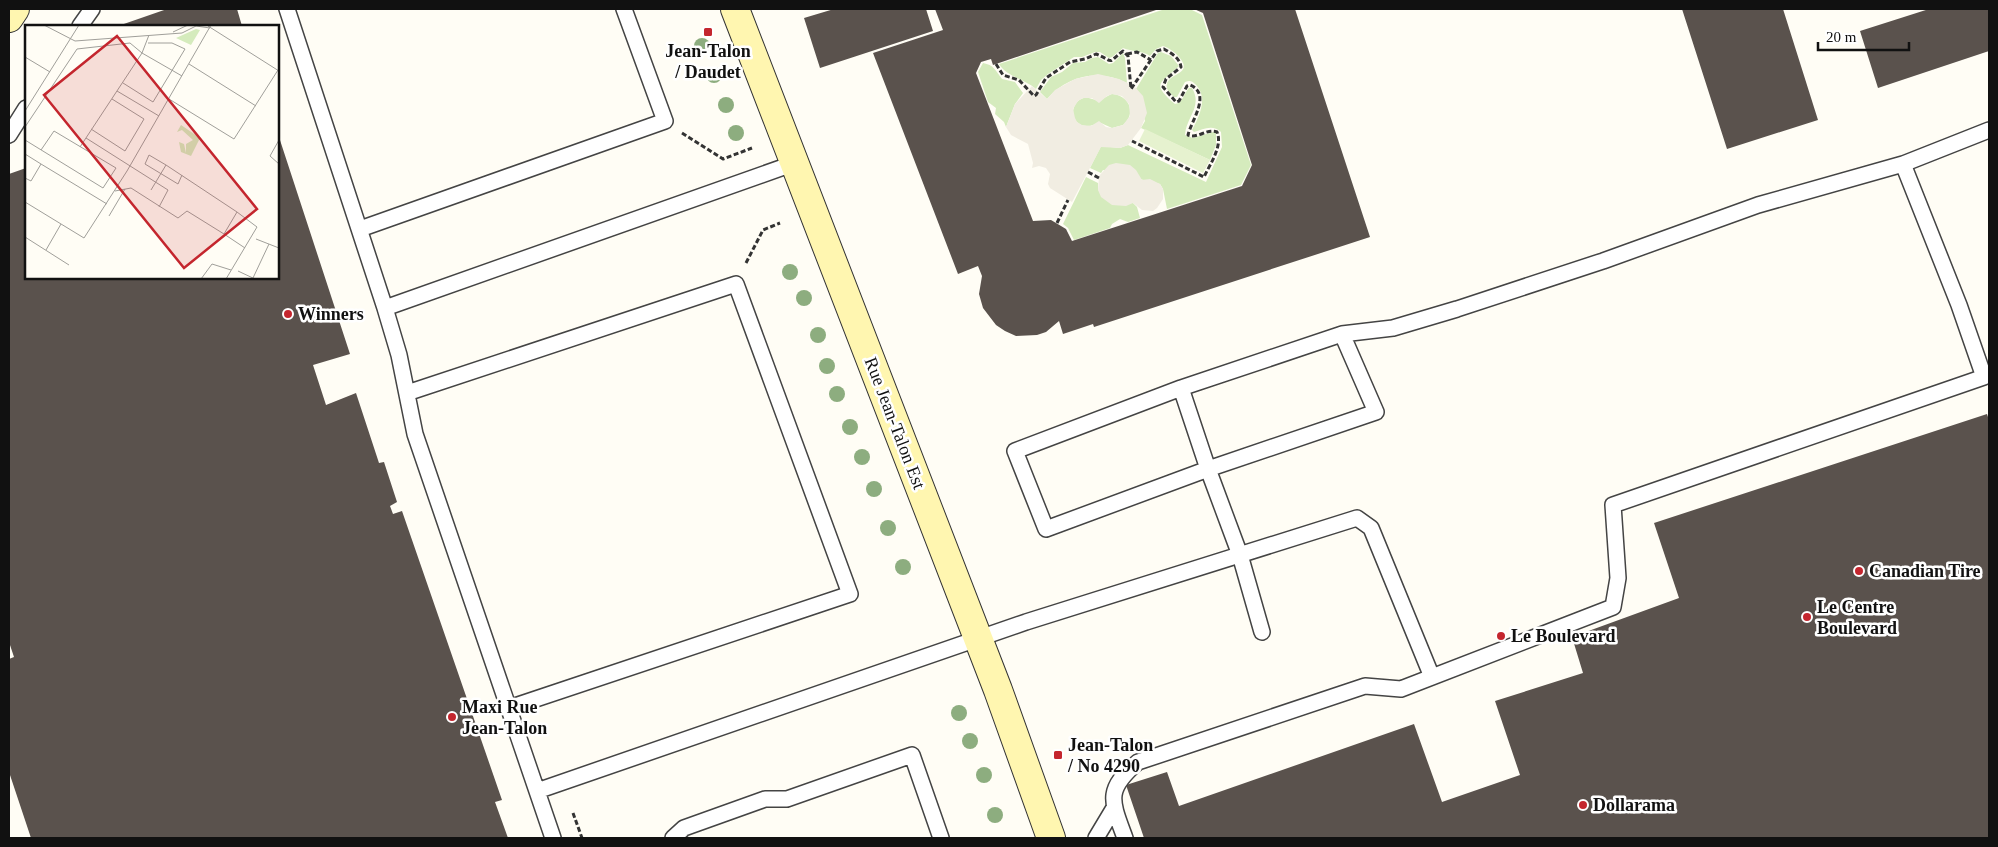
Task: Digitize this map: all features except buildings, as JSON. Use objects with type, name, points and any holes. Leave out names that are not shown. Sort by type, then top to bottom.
[{"type":"main road","points":[[9,18],[15,9]]},
{"type":"main road","name":"Rue Jean-Talon Est","points":[[735,9],[978,638],[1051,838]]},
{"type":"lane","points":[[81,25],[92,9]]},
{"type":"lane","points":[[287,9],[385,308],[399,355],[415,434],[553,838]]},
{"type":"lane","points":[[360,228],[665,121],[624,9]]},
{"type":"lane","points":[[9,135],[25,110]]},
{"type":"lane","points":[[1342,334],[1376,412],[1208,469],[1046,529],[1015,451],[1182,388],[1342,334],[1393,328],[1457,309],[1603,261],[1758,206],[1903,164],[1989,130]]},
{"type":"lane","points":[[385,308],[795,163]]},
{"type":"lane","points":[[1124,838],[1114,808],[1114,790],[1123,774],[1138,762],[1365,686],[1400,689],[1613,607],[1618,578],[1613,505],[1987,376],[1903,164]]},
{"type":"lane","points":[[407,393],[736,284],[850,594],[509,708]]},
{"type":"lane","points":[[1182,388],[1208,469],[1240,555],[1262,632]]},
{"type":"lane","points":[[537,791],[978,638],[1357,518],[1371,528],[1432,677]]},
{"type":"lane","points":[[673,838],[684,828],[765,799],[787,799],[912,755],[941,838]]},
{"type":"lane","points":[[1096,838],[1114,808]]},
{"type":"path","points":[[1127,54],[1131,88],[1157,51],[1164,49],[1180,61],[1180,69],[1166,79],[1163,87],[1176,102],[1179,101],[1187,86],[1194,87],[1200,105],[1188,135],[1192,136],[1215,130],[1219,134],[1218,147],[1204,177],[1132,141]]},
{"type":"path","points":[[996,64],[1003,74],[1019,80],[1034,96],[1046,78],[1070,62],[1085,59],[1096,54],[1108,61],[1112,61],[1123,51],[1127,54],[1137,52],[1151,60]]},
{"type":"path","points":[[665,121],[723,159],[752,148]]},
{"type":"path","points":[[1088,172],[1099,178]]},
{"type":"path","points":[[1057,223],[1068,200]]},
{"type":"path","points":[[736,284],[763,230],[780,223]]},
{"type":"path","points":[[573,813],[582,838]]},
{"type":"green space","points":[[1165,9],[1190,9],[1202,15],[1251,165],[1241,185],[1167,209],[1163,189],[1160,184],[1103,170],[1101,173],[1090,168],[1101,146],[1120,148],[1128,145],[1206,182],[1222,147],[1221,132],[1215,128],[1194,132],[1192,130],[1200,113],[1202,101],[1199,89],[1193,82],[1185,82],[1177,97],[1174,97],[1168,90],[1169,80],[1184,67],[1176,53],[1163,46],[1156,49],[1150,56],[1123,48],[1109,58],[1100,52],[1082,57],[1074,57],[1048,74],[1041,80],[1036,89],[1011,75],[999,64]]},
{"type":"green space","points":[[1161,52],[1171,56],[1179,66],[1163,80],[1161,87],[1163,92],[1175,104],[1182,100],[1189,88],[1192,88],[1195,95],[1195,106],[1185,135],[1193,138],[1213,132],[1216,133],[1216,145],[1210,160],[1141,128],[1145,121],[1136,89],[1158,53]]},
{"type":"green space","points":[[1123,53],[1127,83],[1106,76],[1084,77],[1064,84],[1047,99],[1040,92],[1051,77],[1062,72],[1073,63],[1085,62],[1098,57],[1109,64],[1113,63]]},
{"type":"green space","points":[[983,63],[992,67],[1002,79],[1015,82],[1023,93],[1015,104],[1006,127],[1004,122],[995,114],[996,108],[988,102],[978,72]]},
{"type":"green space","points":[[1112,94],[1123,98],[1129,105],[1130,115],[1123,125],[1112,128],[1101,123],[1084,126],[1077,123],[1073,112],[1078,101],[1083,98],[1099,100]]},
{"type":"green space","points":[[1145,129],[1210,160],[1203,173],[1139,141]]},
{"type":"green space","points":[[1086,177],[1098,183],[1098,190],[1133,203],[1137,207],[1140,218],[1128,222],[1120,219],[1112,224],[1110,228],[1074,240],[1068,228],[1063,224]]},
{"type":"shaded area","points":[[1098,74],[1119,79],[1134,86],[1143,96],[1147,113],[1141,128],[1128,145],[1120,148],[1101,147],[1072,202],[1050,188],[1048,184],[1050,174],[1046,168],[1039,166],[1032,168],[1033,163],[1028,144],[1011,135],[1006,127],[1015,104],[1032,86],[1047,99],[1055,90],[1075,79]],"holes":[[[1112,94],[1122,96],[1129,104],[1130,116],[1123,125],[1112,128],[1106,127],[1099,121],[1091,126],[1082,125],[1077,122],[1073,109],[1078,101],[1083,98],[1092,98],[1099,103]]]},
{"type":"shaded area","points":[[1116,163],[1130,165],[1136,170],[1142,180],[1150,179],[1160,184],[1163,189],[1163,199],[1157,208],[1153,211],[1142,210],[1133,203],[1126,206],[1112,205],[1101,197],[1098,190],[1099,176],[1109,165]]},
{"type":"place","name":"Jean-Talon / Daudet","points":[[708,32]]},
{"type":"place","name":"Winners","points":[[288,314]]},
{"type":"place","name":"Canadian Tire","points":[[1859,571]]},
{"type":"place","name":"Le Centre Boulevard","points":[[1807,617]]},
{"type":"place","name":"Le Boulevard","points":[[1501,636]]},
{"type":"place","name":"Maxi Rue Jean-Talon","points":[[452,717]]},
{"type":"place","name":"Jean-Talon / No 4290","points":[[1058,755]]},
{"type":"place","name":"Dollarama","points":[[1583,805]]}]
